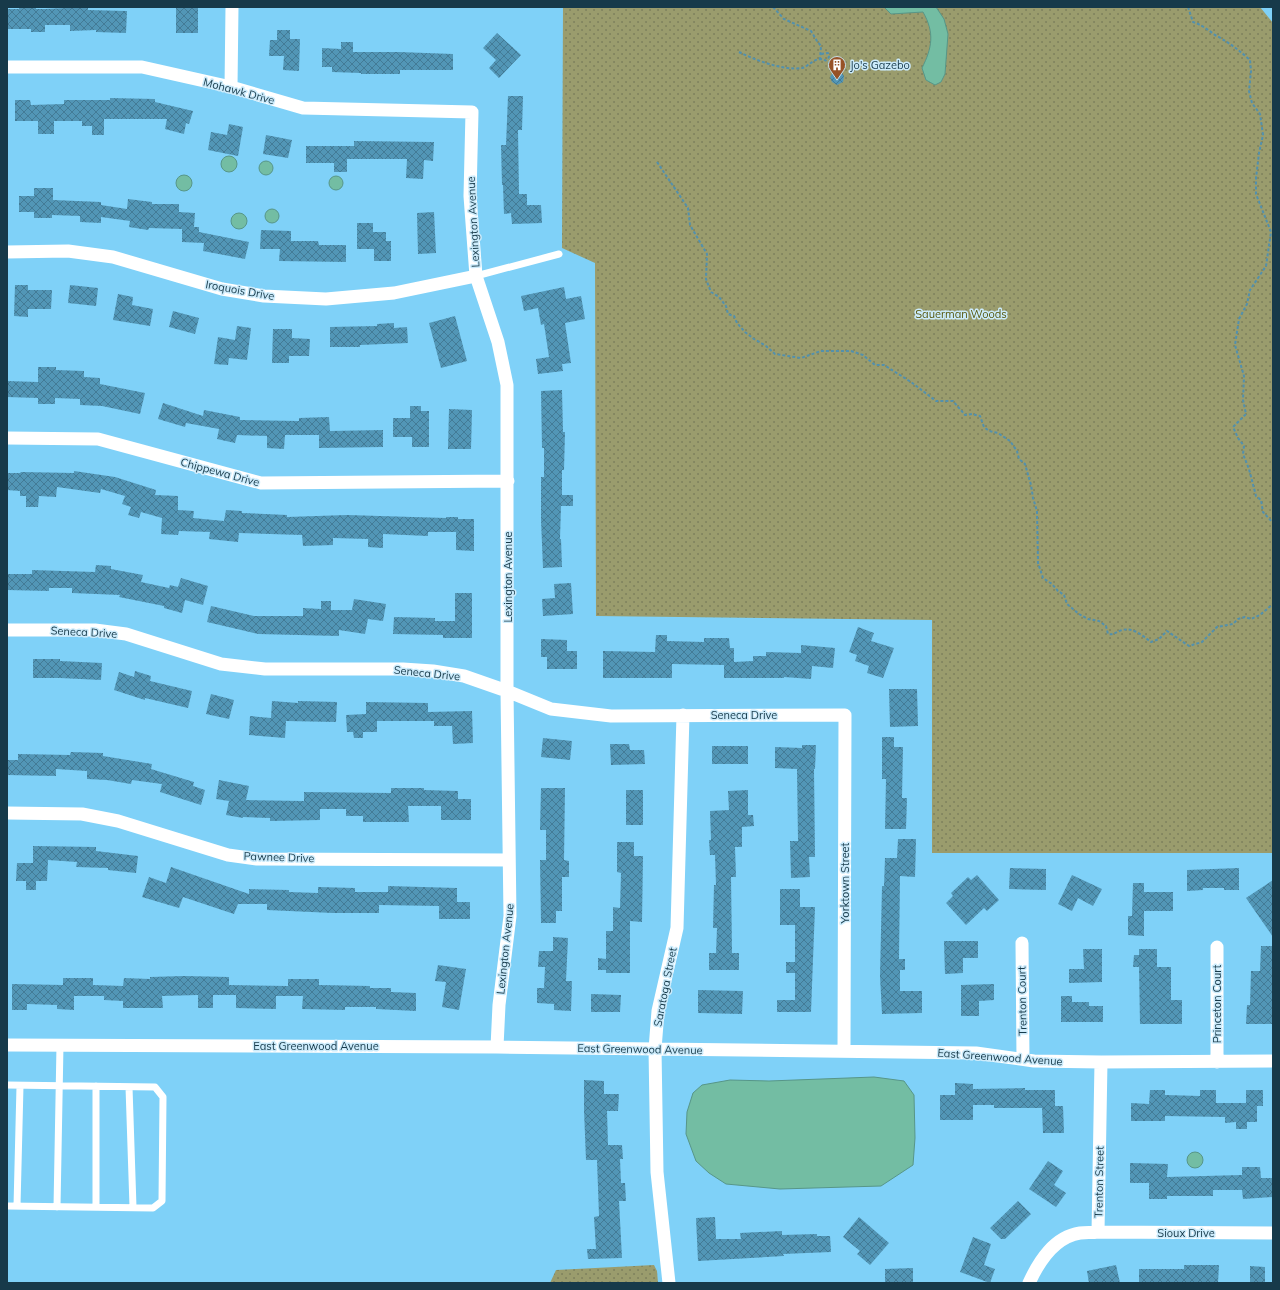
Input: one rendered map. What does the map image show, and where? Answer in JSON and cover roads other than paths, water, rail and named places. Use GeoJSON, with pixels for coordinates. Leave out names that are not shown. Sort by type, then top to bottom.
{"type":"FeatureCollection","features":[{"type":"Feature","properties":{"kind":"street"},"geometry":{"type":"LineString","coordinates":[[231,87],[232,7]]}},
{"type":"Feature","properties":{"kind":"street","name":"Mohawk Drive"},"geometry":{"type":"LineString","coordinates":[[7,67],[142,67],[231,87],[304,108],[472,112]]}},
{"type":"Feature","properties":{"kind":"street","name":"Lexington Avenue"},"geometry":{"type":"LineString","coordinates":[[472,112],[470,196],[476,276],[498,342],[507,385],[507,691],[510,916],[499,1005],[497,1047]]}},
{"type":"Feature","properties":{"kind":"street","name":"Iroquois Drive"},"geometry":{"type":"LineString","coordinates":[[7,252],[68,250],[113,257],[222,289],[264,296],[326,299],[394,293],[476,276]]}},
{"type":"Feature","properties":{"kind":"street","name":"Chippewa Drive"},"geometry":{"type":"LineString","coordinates":[[7,438],[98,439],[260,483],[508,481]]}},
{"type":"Feature","properties":{"kind":"street","name":"Seneca Drive"},"geometry":{"type":"LineString","coordinates":[[7,630],[95,630],[126,634],[222,664],[265,669],[403,669],[464,676],[507,691],[551,709],[611,716],[845,715]]}},
{"type":"Feature","properties":{"kind":"street","name":"Saratoga Street"},"geometry":{"type":"LineString","coordinates":[[669,1283],[657,1172],[655,1049],[658,1011],[677,928],[683,715]]}},
{"type":"Feature","properties":{"kind":"street","name":"Yorktown Street"},"geometry":{"type":"LineString","coordinates":[[844,1052],[845,715]]}},
{"type":"Feature","properties":{"kind":"street","name":"Pawnee Drive"},"geometry":{"type":"LineString","coordinates":[[7,813],[89,815],[118,821],[228,855],[257,859],[509,860]]}},
{"type":"Feature","properties":{"kind":"street","name":"Trenton Court"},"geometry":{"type":"LineString","coordinates":[[1022,943],[1023,1059]]}},
{"type":"Feature","properties":{"kind":"street","name":"Princeton Court"},"geometry":{"type":"LineString","coordinates":[[1217,947],[1217,1062]]}},
{"type":"Feature","properties":{"kind":"street","name":"East Greenwood Avenue"},"geometry":{"type":"LineString","coordinates":[[7,1045],[497,1047],[976,1053],[1034,1061],[1273,1061]]}},
{"type":"Feature","properties":{"kind":"street","name":"Trenton Street"},"geometry":{"type":"LineString","coordinates":[[1029,1283],[1037,1265],[1058,1241],[1079,1233],[1098,1232],[1101,1062]]}},
{"type":"Feature","properties":{"kind":"street","name":"Sioux Drive"},"geometry":{"type":"LineString","coordinates":[[1098,1232],[1273,1233]]}},
{"type":"Feature","properties":{"kind":"lane"},"geometry":{"type":"LineString","coordinates":[[476,276],[559,254]]}},
{"type":"Feature","properties":{"kind":"lane"},"geometry":{"type":"LineString","coordinates":[[57,1206],[60,1045]]}},
{"type":"Feature","properties":{"kind":"lane"},"geometry":{"type":"LineString","coordinates":[[7,1085],[155,1087],[163,1097],[162,1201],[153,1208],[7,1206]]}},
{"type":"Feature","properties":{"kind":"lane"},"geometry":{"type":"LineString","coordinates":[[17,1206],[20,1086]]}},
{"type":"Feature","properties":{"kind":"lane"},"geometry":{"type":"LineString","coordinates":[[96,1086],[96,1207]]}},
{"type":"Feature","properties":{"kind":"lane"},"geometry":{"type":"LineString","coordinates":[[129,1087],[133,1207]]}},
{"type":"Feature","properties":{"kind":"place","name":"Jo's Gazebo"},"geometry":{"type":"Point","coordinates":[837,80]}},
{"type":"Feature","properties":{"kind":"park label","name":"Sauerman Woods"},"geometry":{"type":"Point","coordinates":[961,314]}}]}
